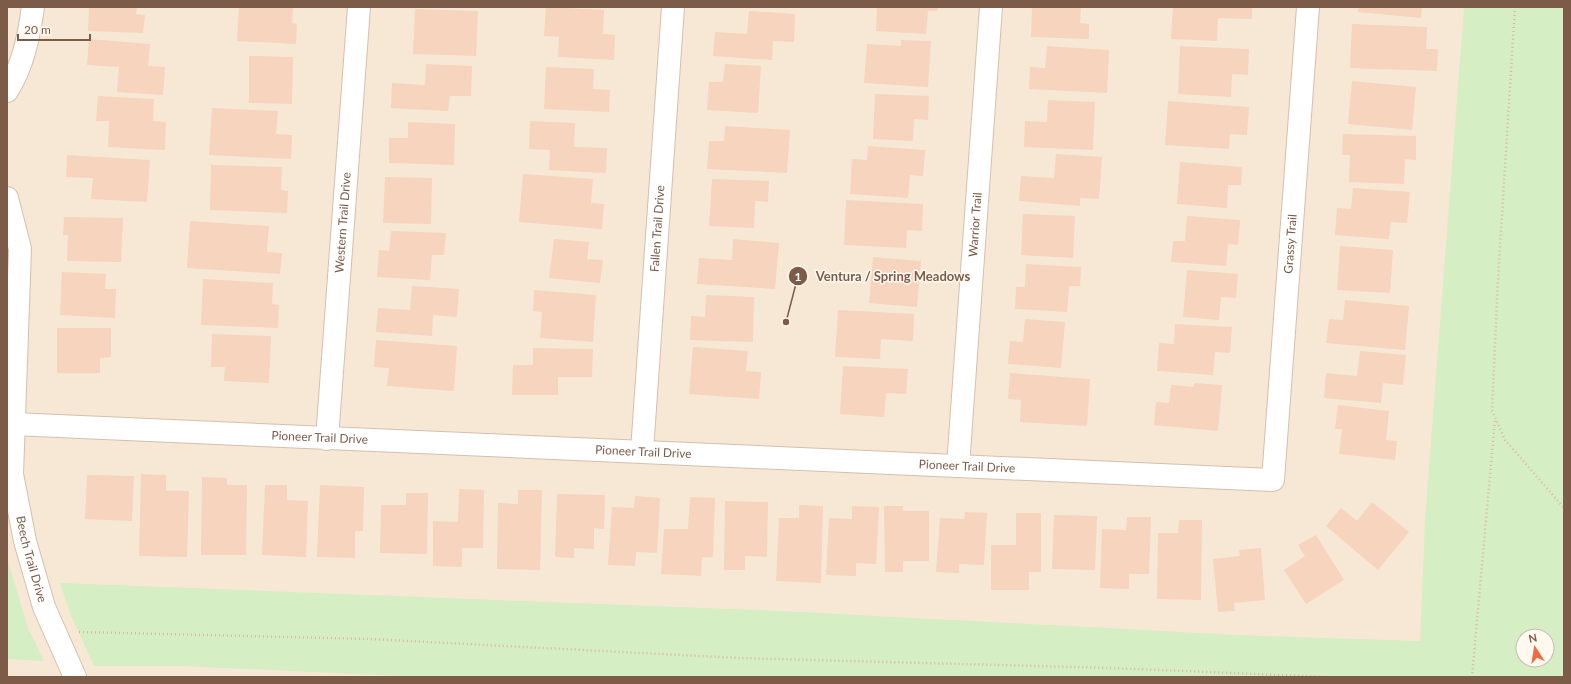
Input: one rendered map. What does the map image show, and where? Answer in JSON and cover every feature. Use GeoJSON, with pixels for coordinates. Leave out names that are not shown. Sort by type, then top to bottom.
{"type":"FeatureCollection","features":[{"type":"Feature","properties":{"kind":"street"},"geometry":{"type":"LineString","coordinates":[[7,91],[28,40],[33,7]]}},
{"type":"Feature","properties":{"kind":"street","name":"Western Trail Drive"},"geometry":{"type":"LineString","coordinates":[[327,439],[359,7]]}},
{"type":"Feature","properties":{"kind":"street","name":"Fallen Trail Drive"},"geometry":{"type":"LineString","coordinates":[[642,451],[673,7]]}},
{"type":"Feature","properties":{"kind":"street","name":"Warrior Trail"},"geometry":{"type":"LineString","coordinates":[[958,466],[991,7]]}},
{"type":"Feature","properties":{"kind":"street","name":"Grassy Trail"},"geometry":{"type":"LineString","coordinates":[[1273,480],[1308,7]]}},
{"type":"Feature","properties":{"kind":"street","name":"Beech Trail Drive"},"geometry":{"type":"LineString","coordinates":[[7,198],[20,249],[12,474],[24,541],[44,607],[75,677]]}},
{"type":"Feature","properties":{"kind":"street","name":"Pioneer Trail Drive"},"geometry":{"type":"LineString","coordinates":[[13,424],[1273,480]]}},
{"type":"Feature","properties":{"kind":"path"},"geometry":{"type":"LineString","coordinates":[[1515,7],[1498,279],[1492,410],[1505,440],[1564,508]]}},
{"type":"Feature","properties":{"kind":"path"},"geometry":{"type":"LineString","coordinates":[[1472,677],[1495,417]]}},
{"type":"Feature","properties":{"kind":"path"},"geometry":{"type":"LineString","coordinates":[[55,631],[370,639],[738,658],[1111,668],[1328,677]]}},
{"type":"Feature","properties":{"kind":"shaded area"},"geometry":{"type":"Polygon","coordinates":[[[7,7],[1564,7],[1564,677],[7,677],[7,7]]]}},
{"type":"Feature","properties":{"kind":"green space"},"geometry":{"type":"Polygon","coordinates":[[[1464,7],[1564,7],[1564,677],[417,677],[183,666],[94,666],[70,613],[60,583],[781,611],[1258,636],[1420,641],[1425,521],[1464,7]]]}},
{"type":"Feature","properties":{"kind":"green space"},"geometry":{"type":"Polygon","coordinates":[[[7,558],[28,628],[44,661],[7,659],[7,558]]]}},
{"type":"Feature","properties":{"kind":"building"},"geometry":{"type":"Polygon","coordinates":[[[89,7],[137,7],[136,14],[145,15],[143,33],[88,31],[89,7]]]}},
{"type":"Feature","properties":{"kind":"building"},"geometry":{"type":"Polygon","coordinates":[[[239,7],[293,7],[292,23],[297,24],[296,44],[237,41],[239,7]]]}},
{"type":"Feature","properties":{"kind":"building"},"geometry":{"type":"Polygon","coordinates":[[[546,7],[604,10],[603,34],[615,35],[614,60],[558,57],[559,37],[544,36],[546,7]]]}},
{"type":"Feature","properties":{"kind":"building"},"geometry":{"type":"Polygon","coordinates":[[[877,7],[938,7],[937,11],[928,11],[926,34],[876,31],[877,7]]]}},
{"type":"Feature","properties":{"kind":"building"},"geometry":{"type":"Polygon","coordinates":[[[1032,7],[1081,7],[1080,23],[1089,24],[1089,39],[1031,37],[1032,7]]]}},
{"type":"Feature","properties":{"kind":"building"},"geometry":{"type":"Polygon","coordinates":[[[1173,7],[1252,7],[1252,19],[1218,18],[1217,41],[1171,39],[1173,7]]]}},
{"type":"Feature","properties":{"kind":"building"},"geometry":{"type":"Polygon","coordinates":[[[1359,7],[1422,7],[1421,18],[1358,12],[1359,7]]]}},
{"type":"Feature","properties":{"kind":"building"},"geometry":{"type":"Polygon","coordinates":[[[415,9],[478,11],[476,56],[413,54],[415,9]]]}},
{"type":"Feature","properties":{"kind":"building"},"geometry":{"type":"Polygon","coordinates":[[[749,11],[795,14],[794,42],[773,41],[772,60],[713,56],[715,32],[747,34],[749,11]]]}},
{"type":"Feature","properties":{"kind":"building"},"geometry":{"type":"Polygon","coordinates":[[[1352,24],[1427,27],[1426,49],[1438,49],[1437,71],[1350,68],[1352,24]]]}},
{"type":"Feature","properties":{"kind":"building"},"geometry":{"type":"Polygon","coordinates":[[[89,39],[150,44],[148,66],[165,67],[163,95],[117,92],[119,67],[87,65],[89,39]]]}},
{"type":"Feature","properties":{"kind":"building"},"geometry":{"type":"Polygon","coordinates":[[[901,40],[931,41],[928,87],[864,83],[867,44],[901,46],[901,40]]]}},
{"type":"Feature","properties":{"kind":"building"},"geometry":{"type":"Polygon","coordinates":[[[1047,46],[1109,50],[1107,93],[1029,89],[1030,67],[1045,68],[1047,46]]]}},
{"type":"Feature","properties":{"kind":"building"},"geometry":{"type":"Polygon","coordinates":[[[1180,46],[1249,49],[1248,75],[1232,74],[1231,97],[1178,94],[1180,46]]]}},
{"type":"Feature","properties":{"kind":"building"},"geometry":{"type":"Polygon","coordinates":[[[249,56],[293,57],[292,104],[249,103],[249,56]]]}},
{"type":"Feature","properties":{"kind":"building"},"geometry":{"type":"Polygon","coordinates":[[[426,64],[472,66],[471,96],[450,96],[448,111],[391,108],[392,83],[425,85],[426,64]]]}},
{"type":"Feature","properties":{"kind":"building"},"geometry":{"type":"Polygon","coordinates":[[[725,64],[761,66],[758,113],[707,110],[709,82],[723,82],[725,64]]]}},
{"type":"Feature","properties":{"kind":"building"},"geometry":{"type":"Polygon","coordinates":[[[546,67],[594,69],[593,89],[610,90],[609,112],[544,109],[546,67]]]}},
{"type":"Feature","properties":{"kind":"building"},"geometry":{"type":"Polygon","coordinates":[[[1352,81],[1416,87],[1412,130],[1348,124],[1352,81]]]}},
{"type":"Feature","properties":{"kind":"building"},"geometry":{"type":"Polygon","coordinates":[[[875,94],[929,96],[928,120],[914,119],[913,141],[873,139],[875,94]]]}},
{"type":"Feature","properties":{"kind":"building"},"geometry":{"type":"Polygon","coordinates":[[[98,96],[154,99],[153,121],[166,122],[165,150],[108,147],[109,121],[96,121],[98,96]]]}},
{"type":"Feature","properties":{"kind":"building"},"geometry":{"type":"Polygon","coordinates":[[[1048,100],[1095,102],[1093,150],[1024,147],[1025,121],[1047,122],[1048,100]]]}},
{"type":"Feature","properties":{"kind":"building"},"geometry":{"type":"Polygon","coordinates":[[[1168,101],[1249,107],[1247,135],[1230,134],[1229,149],[1165,145],[1168,101]]]}},
{"type":"Feature","properties":{"kind":"building"},"geometry":{"type":"Polygon","coordinates":[[[212,108],[278,111],[276,134],[292,135],[291,159],[209,155],[212,108]]]}},
{"type":"Feature","properties":{"kind":"building"},"geometry":{"type":"Polygon","coordinates":[[[530,121],[575,123],[574,147],[607,148],[606,173],[549,170],[550,150],[529,149],[530,121]]]}},
{"type":"Feature","properties":{"kind":"building"},"geometry":{"type":"Polygon","coordinates":[[[408,122],[455,124],[454,165],[389,163],[389,138],[408,138],[408,122]]]}},
{"type":"Feature","properties":{"kind":"building"},"geometry":{"type":"Polygon","coordinates":[[[725,126],[790,130],[787,173],[707,169],[709,141],[724,141],[725,126]]]}},
{"type":"Feature","properties":{"kind":"building"},"geometry":{"type":"Polygon","coordinates":[[[1343,134],[1416,136],[1416,160],[1405,159],[1404,184],[1349,182],[1350,155],[1342,155],[1343,134]]]}},
{"type":"Feature","properties":{"kind":"building"},"geometry":{"type":"Polygon","coordinates":[[[868,146],[925,150],[923,176],[910,175],[908,198],[850,194],[852,159],[867,160],[868,146]]]}},
{"type":"Feature","properties":{"kind":"building"},"geometry":{"type":"Polygon","coordinates":[[[1056,154],[1102,157],[1099,199],[1080,198],[1080,206],[1019,201],[1021,176],[1054,178],[1056,154]]]}},
{"type":"Feature","properties":{"kind":"building"},"geometry":{"type":"Polygon","coordinates":[[[67,155],[150,160],[147,202],[91,199],[93,178],[66,177],[67,155]]]}},
{"type":"Feature","properties":{"kind":"building"},"geometry":{"type":"Polygon","coordinates":[[[1180,162],[1242,167],[1241,185],[1228,185],[1227,208],[1177,204],[1180,162]]]}},
{"type":"Feature","properties":{"kind":"building"},"geometry":{"type":"Polygon","coordinates":[[[211,165],[282,167],[281,190],[288,191],[287,213],[210,210],[211,165]]]}},
{"type":"Feature","properties":{"kind":"building"},"geometry":{"type":"Polygon","coordinates":[[[523,174],[593,179],[591,203],[604,204],[602,229],[519,222],[523,174]]]}},
{"type":"Feature","properties":{"kind":"building"},"geometry":{"type":"Polygon","coordinates":[[[385,177],[432,178],[431,224],[383,223],[385,177]]]}},
{"type":"Feature","properties":{"kind":"building"},"geometry":{"type":"Polygon","coordinates":[[[712,179],[769,181],[768,202],[755,201],[754,228],[709,226],[712,179]]]}},
{"type":"Feature","properties":{"kind":"building"},"geometry":{"type":"Polygon","coordinates":[[[1353,188],[1410,192],[1407,223],[1391,222],[1389,239],[1335,235],[1337,208],[1351,209],[1353,188]]]}},
{"type":"Feature","properties":{"kind":"building"},"geometry":{"type":"Polygon","coordinates":[[[846,200],[923,204],[922,231],[907,230],[906,248],[844,245],[846,200]]]}},
{"type":"Feature","properties":{"kind":"building"},"geometry":{"type":"Polygon","coordinates":[[[1023,214],[1075,216],[1073,258],[1021,255],[1023,214]]]}},
{"type":"Feature","properties":{"kind":"building"},"geometry":{"type":"Polygon","coordinates":[[[1187,216],[1240,220],[1238,245],[1228,244],[1226,266],[1171,262],[1173,241],[1185,241],[1187,216]]]}},
{"type":"Feature","properties":{"kind":"building"},"geometry":{"type":"Polygon","coordinates":[[[64,217],[123,218],[121,262],[67,261],[68,235],[63,235],[64,217]]]}},
{"type":"Feature","properties":{"kind":"building"},"geometry":{"type":"Polygon","coordinates":[[[190,221],[269,226],[267,252],[282,253],[280,274],[187,268],[190,221]]]}},
{"type":"Feature","properties":{"kind":"building"},"geometry":{"type":"Polygon","coordinates":[[[391,231],[446,233],[444,255],[432,255],[430,280],[377,277],[379,250],[389,251],[391,231]]]}},
{"type":"Feature","properties":{"kind":"building"},"geometry":{"type":"Polygon","coordinates":[[[554,239],[589,242],[587,259],[603,260],[600,283],[549,278],[554,239]]]}},
{"type":"Feature","properties":{"kind":"building"},"geometry":{"type":"Polygon","coordinates":[[[733,239],[779,243],[775,289],[697,284],[699,258],[732,260],[733,239]]]}},
{"type":"Feature","properties":{"kind":"building"},"geometry":{"type":"Polygon","coordinates":[[[1340,246],[1393,250],[1390,293],[1337,290],[1340,246]]]}},
{"type":"Feature","properties":{"kind":"building"},"geometry":{"type":"Polygon","coordinates":[[[873,257],[921,261],[917,307],[869,303],[873,257]]]}},
{"type":"Feature","properties":{"kind":"building"},"geometry":{"type":"Polygon","coordinates":[[[1026,264],[1081,267],[1080,286],[1069,286],[1067,312],[1015,309],[1016,287],[1025,287],[1026,264]]]}},
{"type":"Feature","properties":{"kind":"building"},"geometry":{"type":"Polygon","coordinates":[[[1187,270],[1238,274],[1236,298],[1221,297],[1219,320],[1183,317],[1187,270]]]}},
{"type":"Feature","properties":{"kind":"building"},"geometry":{"type":"Polygon","coordinates":[[[62,272],[106,274],[105,289],[116,289],[115,318],[60,315],[62,272]]]}},
{"type":"Feature","properties":{"kind":"building"},"geometry":{"type":"Polygon","coordinates":[[[203,279],[273,283],[272,304],[279,305],[278,328],[201,325],[203,279]]]}},
{"type":"Feature","properties":{"kind":"building"},"geometry":{"type":"Polygon","coordinates":[[[412,286],[459,289],[457,317],[433,315],[432,336],[376,332],[378,308],[410,310],[412,286]]]}},
{"type":"Feature","properties":{"kind":"building"},"geometry":{"type":"Polygon","coordinates":[[[534,290],[596,295],[593,342],[540,338],[542,312],[533,311],[534,290]]]}},
{"type":"Feature","properties":{"kind":"building"},"geometry":{"type":"Polygon","coordinates":[[[706,295],[754,297],[753,342],[690,340],[691,316],[705,317],[706,295]]]}},
{"type":"Feature","properties":{"kind":"building"},"geometry":{"type":"Polygon","coordinates":[[[1345,300],[1409,306],[1405,350],[1326,343],[1329,319],[1343,320],[1345,300]]]}},
{"type":"Feature","properties":{"kind":"building"},"geometry":{"type":"Polygon","coordinates":[[[838,310],[914,314],[913,341],[881,339],[880,359],[835,357],[838,310]]]}},
{"type":"Feature","properties":{"kind":"building"},"geometry":{"type":"Polygon","coordinates":[[[1025,319],[1065,322],[1061,368],[1008,364],[1010,341],[1023,342],[1025,319]]]}},
{"type":"Feature","properties":{"kind":"building"},"geometry":{"type":"Polygon","coordinates":[[[1175,324],[1232,327],[1230,353],[1215,352],[1213,375],[1157,371],[1159,343],[1174,344],[1175,324]]]}},
{"type":"Feature","properties":{"kind":"building"},"geometry":{"type":"Polygon","coordinates":[[[57,328],[111,328],[111,357],[100,358],[100,373],[57,373],[57,328]]]}},
{"type":"Feature","properties":{"kind":"building"},"geometry":{"type":"Polygon","coordinates":[[[212,334],[271,336],[269,383],[224,381],[225,367],[211,367],[212,334]]]}},
{"type":"Feature","properties":{"kind":"building"},"geometry":{"type":"Polygon","coordinates":[[[376,340],[457,346],[454,391],[387,386],[389,368],[374,367],[376,340]]]}},
{"type":"Feature","properties":{"kind":"building"},"geometry":{"type":"Polygon","coordinates":[[[693,347],[748,351],[746,371],[761,372],[759,399],[689,394],[693,347]]]}},
{"type":"Feature","properties":{"kind":"building"},"geometry":{"type":"Polygon","coordinates":[[[533,348],[593,349],[592,377],[558,377],[558,395],[512,395],[513,365],[533,365],[533,348]]]}},
{"type":"Feature","properties":{"kind":"building"},"geometry":{"type":"Polygon","coordinates":[[[1360,351],[1406,355],[1403,385],[1383,383],[1381,403],[1324,398],[1326,373],[1357,376],[1360,351]]]}},
{"type":"Feature","properties":{"kind":"building"},"geometry":{"type":"Polygon","coordinates":[[[843,366],[908,369],[906,394],[886,393],[884,417],[840,414],[843,366]]]}},
{"type":"Feature","properties":{"kind":"building"},"geometry":{"type":"Polygon","coordinates":[[[1010,373],[1090,379],[1087,426],[1020,422],[1021,400],[1008,399],[1010,373]]]}},
{"type":"Feature","properties":{"kind":"building"},"geometry":{"type":"Polygon","coordinates":[[[1194,383],[1222,385],[1218,431],[1154,425],[1156,402],[1169,403],[1171,385],[1194,387],[1194,383]]]}},
{"type":"Feature","properties":{"kind":"building"},"geometry":{"type":"Polygon","coordinates":[[[1338,405],[1389,411],[1386,440],[1397,441],[1395,460],[1339,454],[1342,429],[1335,429],[1338,405]]]}},
{"type":"Feature","properties":{"kind":"building"},"geometry":{"type":"Polygon","coordinates":[[[141,474],[166,475],[166,491],[189,491],[187,557],[139,556],[141,474]]]}},
{"type":"Feature","properties":{"kind":"building"},"geometry":{"type":"Polygon","coordinates":[[[87,475],[134,476],[132,521],[85,519],[87,475]]]}},
{"type":"Feature","properties":{"kind":"building"},"geometry":{"type":"Polygon","coordinates":[[[202,477],[227,478],[227,485],[247,485],[246,555],[201,555],[202,477]]]}},
{"type":"Feature","properties":{"kind":"building"},"geometry":{"type":"Polygon","coordinates":[[[265,485],[287,485],[287,500],[308,501],[306,557],[262,555],[265,485]]]}},
{"type":"Feature","properties":{"kind":"building"},"geometry":{"type":"Polygon","coordinates":[[[320,485],[364,487],[363,531],[355,531],[355,558],[317,557],[320,485]]]}},
{"type":"Feature","properties":{"kind":"building"},"geometry":{"type":"Polygon","coordinates":[[[459,489],[484,490],[483,548],[462,548],[462,567],[433,566],[433,521],[458,522],[459,489]]]}},
{"type":"Feature","properties":{"kind":"building"},"geometry":{"type":"Polygon","coordinates":[[[518,490],[542,490],[540,570],[497,569],[498,503],[518,504],[518,490]]]}},
{"type":"Feature","properties":{"kind":"building"},"geometry":{"type":"Polygon","coordinates":[[[406,493],[428,493],[427,554],[380,553],[381,505],[406,505],[406,493]]]}},
{"type":"Feature","properties":{"kind":"building"},"geometry":{"type":"Polygon","coordinates":[[[557,494],[605,495],[604,529],[594,528],[594,549],[574,548],[574,558],[555,557],[557,494]]]}},
{"type":"Feature","properties":{"kind":"building"},"geometry":{"type":"Polygon","coordinates":[[[635,496],[660,498],[657,553],[636,552],[635,566],[608,565],[612,507],[634,508],[635,496]]]}},
{"type":"Feature","properties":{"kind":"building"},"geometry":{"type":"Polygon","coordinates":[[[690,497],[715,498],[713,557],[702,557],[701,576],[661,574],[664,529],[688,529],[690,497]]]}},
{"type":"Feature","properties":{"kind":"building"},"geometry":{"type":"Polygon","coordinates":[[[725,501],[768,502],[767,557],[745,556],[745,570],[724,570],[725,501]]]}},
{"type":"Feature","properties":{"kind":"building"},"geometry":{"type":"Polygon","coordinates":[[[1372,502],[1409,532],[1378,570],[1326,526],[1341,508],[1357,521],[1372,502]]]}},
{"type":"Feature","properties":{"kind":"building"},"geometry":{"type":"Polygon","coordinates":[[[799,505],[823,506],[821,583],[776,581],[779,518],[799,518],[799,505]]]}},
{"type":"Feature","properties":{"kind":"building"},"geometry":{"type":"Polygon","coordinates":[[[852,506],[879,507],[876,564],[856,563],[856,576],[826,575],[829,518],[852,519],[852,506]]]}},
{"type":"Feature","properties":{"kind":"building"},"geometry":{"type":"Polygon","coordinates":[[[884,506],[903,506],[903,511],[929,511],[929,561],[903,561],[903,572],[885,572],[884,506]]]}},
{"type":"Feature","properties":{"kind":"building"},"geometry":{"type":"Polygon","coordinates":[[[965,512],[987,513],[984,565],[959,564],[959,573],[936,572],[940,518],[964,519],[965,512]]]}},
{"type":"Feature","properties":{"kind":"building"},"geometry":{"type":"Polygon","coordinates":[[[1016,513],[1041,513],[1041,572],[1029,572],[1029,590],[991,590],[991,545],[1016,545],[1016,513]]]}},
{"type":"Feature","properties":{"kind":"building"},"geometry":{"type":"Polygon","coordinates":[[[1054,515],[1097,516],[1095,570],[1052,569],[1054,515]]]}},
{"type":"Feature","properties":{"kind":"building"},"geometry":{"type":"Polygon","coordinates":[[[1127,517],[1151,517],[1149,574],[1129,574],[1129,589],[1100,588],[1102,529],[1126,530],[1127,517]]]}},
{"type":"Feature","properties":{"kind":"building"},"geometry":{"type":"Polygon","coordinates":[[[1179,520],[1202,520],[1201,600],[1157,599],[1158,533],[1178,533],[1179,520]]]}},
{"type":"Feature","properties":{"kind":"building"},"geometry":{"type":"Polygon","coordinates":[[[1316,535],[1344,580],[1306,604],[1284,570],[1305,556],[1298,545],[1316,535]]]}},
{"type":"Feature","properties":{"kind":"building"},"geometry":{"type":"Polygon","coordinates":[[[1261,548],[1265,600],[1234,603],[1235,611],[1218,612],[1213,559],[1240,556],[1239,550],[1261,548]]]}},
{"type":"Feature","properties":{"kind":"place","name":"Ventura / Spring Meadows"},"geometry":{"type":"Point","coordinates":[786,322]}}]}
